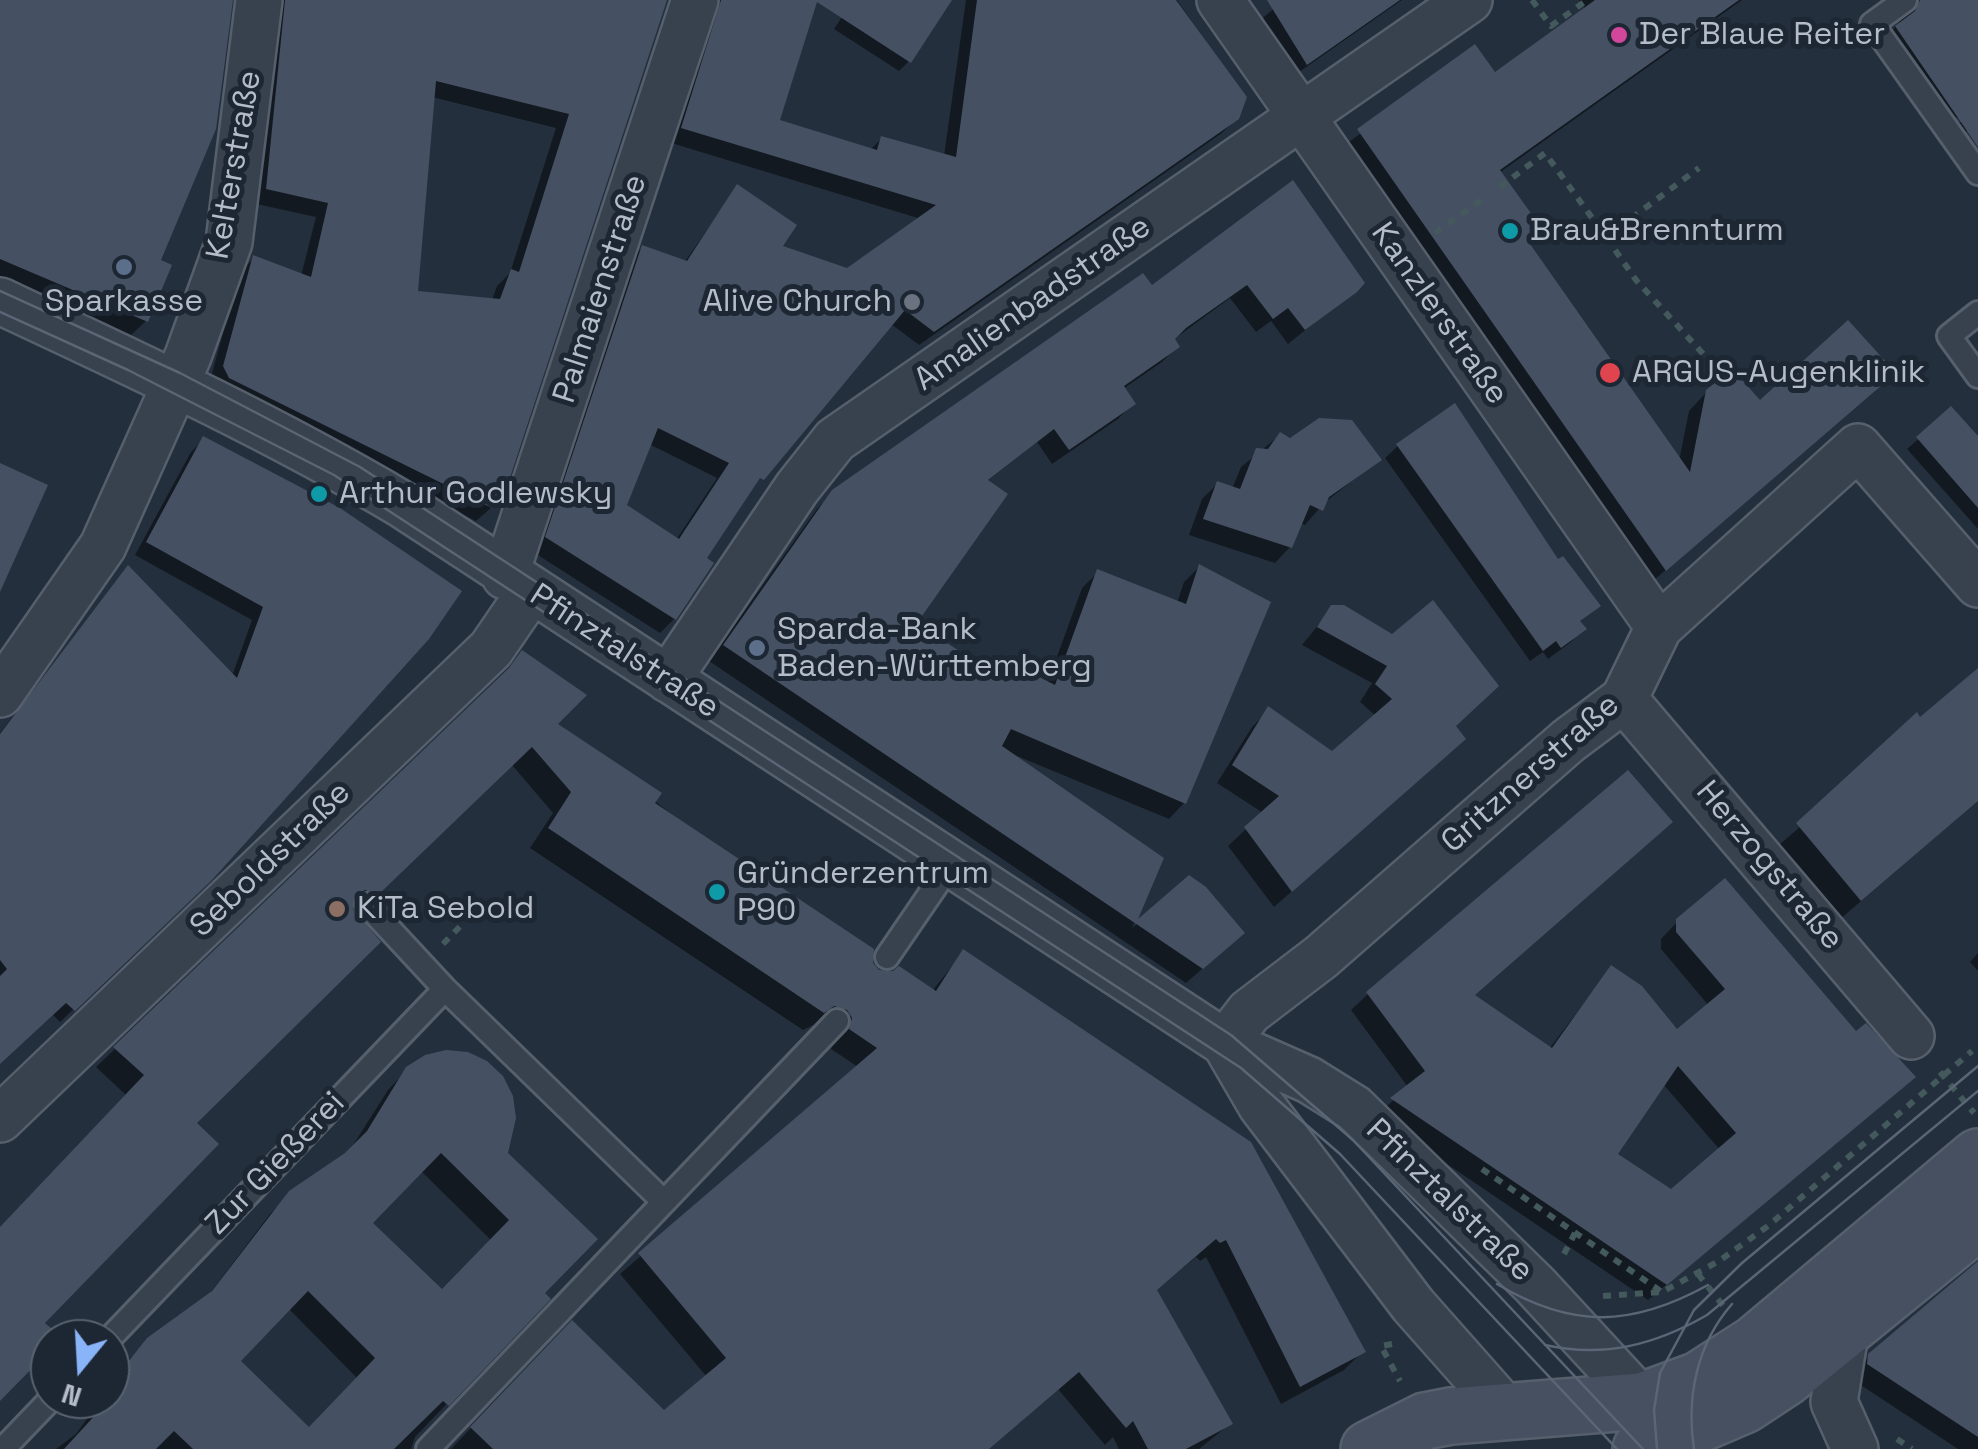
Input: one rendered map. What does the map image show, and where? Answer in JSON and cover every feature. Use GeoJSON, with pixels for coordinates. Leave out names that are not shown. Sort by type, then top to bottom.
{"type":"FeatureCollection","features":[{"type":"Feature","properties":{"kind":"main road"},"geometry":{"type":"LineString","coordinates":[[1665,1433],[1699,1380],[1756,1344],[1978,1156]]}},
{"type":"Feature","properties":{"kind":"main road"},"geometry":{"type":"LineString","coordinates":[[1369,1449],[1425,1422],[1505,1409],[1665,1433],[1744,1405],[1845,1333],[1978,1221]]}},
{"type":"Feature","properties":{"kind":"main road"},"geometry":{"type":"LineString","coordinates":[[1505,1409],[1544,1449]]}},
{"type":"Feature","properties":{"kind":"street","name":"Kelterstraße"},"geometry":{"type":"LineString","coordinates":[[0,694],[103,546],[176,382],[228,242],[259,0]]}},
{"type":"Feature","properties":{"kind":"street","name":"Palmaienstraße"},"geometry":{"type":"LineString","coordinates":[[518,584],[695,0]]}},
{"type":"Feature","properties":{"kind":"street","name":"Kanzlerstraße"},"geometry":{"type":"LineString","coordinates":[[1220,0],[1659,627]]}},
{"type":"Feature","properties":{"kind":"street","name":"Amalienbadstraße"},"geometry":{"type":"LineString","coordinates":[[668,679],[797,488],[835,440],[1469,0]]}},
{"type":"Feature","properties":{"kind":"street","name":"Pfinztalstraße"},"geometry":{"type":"LineString","coordinates":[[0,302],[176,382],[336,466],[1225,1043],[1309,1080],[1354,1108],[1536,1285],[1665,1433]]}},
{"type":"Feature","properties":{"kind":"street","name":"Gritznerstraße"},"geometry":{"type":"LineString","coordinates":[[1225,1043],[1249,1012],[1321,956],[1568,740],[1624,699],[1659,627],[1858,447],[1978,584]]}},
{"type":"Feature","properties":{"kind":"street","name":"Seboldstraße"},"geometry":{"type":"LineString","coordinates":[[0,1118],[491,649],[518,584]]}},
{"type":"Feature","properties":{"kind":"street","name":"Herzogstraße"},"geometry":{"type":"LineString","coordinates":[[1624,699],[1911,1036]]}},
{"type":"Feature","properties":{"kind":"street","name":"Pfinztalstraße"},"geometry":{"type":"LineString","coordinates":[[1225,1043],[1260,1105],[1440,1335],[1505,1409]]}},
{"type":"Feature","properties":{"kind":"street"},"geometry":{"type":"LineString","coordinates":[[1845,1333],[1834,1402],[1854,1449]]}},
{"type":"Feature","properties":{"kind":"lane"},"geometry":{"type":"LineString","coordinates":[[1905,0],[1872,24],[1978,173]]}},
{"type":"Feature","properties":{"kind":"lane"},"geometry":{"type":"LineString","coordinates":[[1978,313],[1948,336],[1978,376]]}},
{"type":"Feature","properties":{"kind":"lane"},"geometry":{"type":"LineString","coordinates":[[886,957],[950,865]]}},
{"type":"Feature","properties":{"kind":"lane"},"geometry":{"type":"LineString","coordinates":[[368,905],[422,966],[663,1201]]}},
{"type":"Feature","properties":{"kind":"lane","name":"Zur Gießerei"},"geometry":{"type":"LineString","coordinates":[[127,1319],[445,989]]}},
{"type":"Feature","properties":{"kind":"lane"},"geometry":{"type":"LineString","coordinates":[[428,1449],[837,1022]]}},
{"type":"Feature","properties":{"kind":"lane"},"geometry":{"type":"LineString","coordinates":[[3,1449],[32,1419]]}},
{"type":"Feature","properties":{"kind":"path"},"geometry":{"type":"LineString","coordinates":[[1532,0],[1551,26],[1590,1]]}},
{"type":"Feature","properties":{"kind":"path"},"geometry":{"type":"LineString","coordinates":[[1500,187],[1546,153],[1636,280],[1715,367]]}},
{"type":"Feature","properties":{"kind":"path"},"geometry":{"type":"LineString","coordinates":[[1606,237],[1698,168]]}},
{"type":"Feature","properties":{"kind":"path"},"geometry":{"type":"LineString","coordinates":[[1400,258],[1487,196]]}},
{"type":"Feature","properties":{"kind":"path"},"geometry":{"type":"LineString","coordinates":[[422,966],[474,913]]}},
{"type":"Feature","properties":{"kind":"path"},"geometry":{"type":"LineString","coordinates":[[1911,1036],[1978,1118]]}},
{"type":"Feature","properties":{"kind":"path"},"geometry":{"type":"LineString","coordinates":[[1594,1295],[1662,1292],[1719,1261],[1768,1226],[1972,1051]]}},
{"type":"Feature","properties":{"kind":"path"},"geometry":{"type":"LineString","coordinates":[[1536,1285],[1556,1270],[1575,1233]]}},
{"type":"Feature","properties":{"kind":"path"},"geometry":{"type":"LineString","coordinates":[[1381,1346],[1440,1335]]}},
{"type":"Feature","properties":{"kind":"building"},"geometry":{"type":"Polygon","coordinates":[[[0,0],[233,0],[216,129],[161,260],[172,265],[148,322],[0,259],[0,0]]]}},
{"type":"Feature","properties":{"kind":"building"},"geometry":{"type":"Polygon","coordinates":[[[285,0],[667,0],[502,502],[492,508],[229,378],[223,366],[253,255],[311,277],[328,203],[266,189],[285,0]],[[436,81],[418,291],[500,299],[511,269],[519,272],[569,114],[436,81]]]}},
{"type":"Feature","properties":{"kind":"building"},"geometry":{"type":"Polygon","coordinates":[[[721,0],[952,0],[911,63],[817,2],[780,120],[877,150],[881,136],[956,157],[977,0],[1176,0],[1247,97],[1239,119],[934,332],[905,310],[764,480],[760,478],[707,558],[714,563],[676,620],[545,537],[642,245],[687,261],[737,184],[797,225],[783,246],[847,268],[936,205],[681,128],[721,0]],[[658,428],[627,505],[679,539],[729,463],[658,428]]]}},
{"type":"Feature","properties":{"kind":"building"},"geometry":{"type":"Polygon","coordinates":[[[1267,0],[1400,0],[1307,65],[1267,0]]]}},
{"type":"Feature","properties":{"kind":"building"},"geometry":{"type":"Polygon","coordinates":[[[1595,0],[1739,0],[1500,170],[1545,233],[1530,244],[1690,472],[1706,390],[1722,377],[1743,381],[1760,400],[1848,320],[1896,373],[1666,571],[1357,129],[1475,44],[1495,72],[1595,0]]]}},
{"type":"Feature","properties":{"kind":"building"},"geometry":{"type":"Polygon","coordinates":[[[1920,0],[1978,0],[1978,147],[1895,26],[1915,11],[1920,0]]]}},
{"type":"Feature","properties":{"kind":"building"},"geometry":{"type":"Polygon","coordinates":[[[1293,180],[1365,283],[1305,330],[1288,308],[1273,319],[1247,285],[1186,328],[1175,339],[1180,347],[1124,386],[1136,404],[1069,450],[1054,429],[988,480],[1008,494],[917,623],[1006,682],[1017,666],[1055,685],[1097,569],[1186,604],[1199,564],[1271,602],[1186,804],[1011,729],[1002,746],[1164,858],[1138,919],[1189,875],[1206,887],[1245,933],[1203,969],[723,645],[832,490],[1143,273],[1152,285],[1293,180]]]}},
{"type":"Feature","properties":{"kind":"building"},"geometry":{"type":"Polygon","coordinates":[[[1455,403],[1558,559],[1563,556],[1601,606],[1580,621],[1587,629],[1561,648],[1556,641],[1543,651],[1396,444],[1455,403]]]}},
{"type":"Feature","properties":{"kind":"building"},"geometry":{"type":"Polygon","coordinates":[[[1951,406],[1978,436],[1978,508],[1916,437],[1951,406]]]}},
{"type":"Feature","properties":{"kind":"building"},"geometry":{"type":"Polygon","coordinates":[[[1319,418],[1352,420],[1382,460],[1329,497],[1323,511],[1310,505],[1292,548],[1203,519],[1217,481],[1240,489],[1256,448],[1268,449],[1280,432],[1290,438],[1319,418]]]}},
{"type":"Feature","properties":{"kind":"building"},"geometry":{"type":"Polygon","coordinates":[[[203,436],[340,508],[462,591],[429,639],[212,880],[75,1011],[66,1003],[0,1064],[0,976],[7,969],[0,960],[0,734],[128,565],[237,678],[263,607],[146,542],[203,436]]]}},
{"type":"Feature","properties":{"kind":"building"},"geometry":{"type":"Polygon","coordinates":[[[0,463],[48,485],[0,592],[0,463]]]}},
{"type":"Feature","properties":{"kind":"building"},"geometry":{"type":"Polygon","coordinates":[[[1433,600],[1499,686],[1456,726],[1466,739],[1292,892],[1244,827],[1279,796],[1232,765],[1268,706],[1332,751],[1392,699],[1375,684],[1387,666],[1317,627],[1331,605],[1344,605],[1392,634],[1433,600]]]}},
{"type":"Feature","properties":{"kind":"building"},"geometry":{"type":"Polygon","coordinates":[[[522,650],[587,695],[558,724],[662,793],[655,803],[874,949],[873,963],[879,970],[893,971],[899,966],[936,991],[963,949],[1251,1142],[1366,1352],[1300,1387],[1226,1240],[1220,1243],[1216,1239],[1157,1290],[1233,1424],[1186,1449],[1148,1449],[1133,1421],[1126,1428],[1079,1372],[989,1449],[493,1449],[470,1427],[572,1320],[664,1410],[726,1358],[638,1253],[877,1048],[849,1029],[852,1018],[847,1010],[834,1006],[824,1013],[548,828],[571,792],[532,747],[378,895],[365,890],[356,895],[353,909],[381,942],[197,1123],[219,1144],[49,1319],[30,1319],[30,1370],[0,1401],[0,1227],[144,1075],[113,1047],[509,668],[522,650]]]}},
{"type":"Feature","properties":{"kind":"building"},"geometry":{"type":"Polygon","coordinates":[[[1978,668],[1978,801],[1861,901],[1796,823],[1917,712],[1920,717],[1978,668]]]}},
{"type":"Feature","properties":{"kind":"building"},"geometry":{"type":"Polygon","coordinates":[[[1628,770],[1673,822],[1475,995],[1552,1048],[1611,965],[1642,986],[1677,1029],[1725,989],[1676,932],[1676,919],[1725,878],[1856,1031],[1866,1023],[1916,1077],[1667,1285],[1390,1098],[1425,1071],[1366,992],[1628,770]],[[1678,1066],[1618,1154],[1671,1189],[1736,1133],[1678,1066]]]}},
{"type":"Feature","properties":{"kind":"building"},"geometry":{"type":"Polygon","coordinates":[[[446,1050],[468,1052],[487,1061],[503,1076],[513,1096],[516,1118],[508,1153],[598,1239],[545,1293],[551,1299],[449,1406],[443,1401],[394,1449],[193,1449],[174,1431],[156,1449],[64,1449],[92,1419],[130,1419],[130,1359],[147,1338],[212,1291],[289,1191],[345,1153],[367,1131],[406,1067],[425,1055],[446,1050]],[[441,1153],[373,1223],[442,1289],[509,1220],[441,1153]],[[308,1291],[241,1361],[309,1427],[375,1358],[308,1291]]]}},
{"type":"Feature","properties":{"kind":"building"},"geometry":{"type":"Polygon","coordinates":[[[1978,1261],[1978,1437],[1867,1364],[1868,1354],[1978,1261]]]}},
{"type":"Feature","properties":{"kind":"tram line"},"geometry":{"type":"LineString","coordinates":[[0,291],[180,373],[360,467],[1231,1035],[1353,1140],[1643,1449]]}},
{"type":"Feature","properties":{"kind":"tram line"},"geometry":{"type":"LineString","coordinates":[[0,312],[128,370],[334,475],[1241,1068],[1340,1154],[1617,1449]]}},
{"type":"Feature","properties":{"kind":"tram line"},"geometry":{"type":"LineString","coordinates":[[1657,1449],[1654,1410],[1660,1373],[1694,1310],[1742,1263],[1978,1066]]}},
{"type":"Feature","properties":{"kind":"tram line"},"geometry":{"type":"LineString","coordinates":[[1545,1345],[1588,1350],[1629,1346],[1668,1334],[1707,1315],[1978,1091]]}},
{"type":"Feature","properties":{"kind":"tram line"},"geometry":{"type":"LineString","coordinates":[[1497,1284],[1551,1309],[1602,1317],[1654,1309],[1708,1285]]}},
{"type":"Feature","properties":{"kind":"tram line"},"geometry":{"type":"LineString","coordinates":[[1694,1449],[1692,1410],[1697,1372],[1710,1336],[1732,1304]]}},
{"type":"Feature","properties":{"kind":"place","name":"Der Blaue Reiter"},"geometry":{"type":"Point","coordinates":[1619,35]}},
{"type":"Feature","properties":{"kind":"place","name":"Brau&Brennturm"},"geometry":{"type":"Point","coordinates":[1510,231]}},
{"type":"Feature","properties":{"kind":"place","name":"Sparkasse"},"geometry":{"type":"Point","coordinates":[124,267]}},
{"type":"Feature","properties":{"kind":"place","name":"Alive Church"},"geometry":{"type":"Point","coordinates":[912,302]}},
{"type":"Feature","properties":{"kind":"place","name":"ARGUS-Augenklinik"},"geometry":{"type":"Point","coordinates":[1610,373]}},
{"type":"Feature","properties":{"kind":"place","name":"Arthur Godlewsky"},"geometry":{"type":"Point","coordinates":[319,494]}},
{"type":"Feature","properties":{"kind":"place","name":"Sparda-Bank Baden-Württemberg"},"geometry":{"type":"Point","coordinates":[757,648]}},
{"type":"Feature","properties":{"kind":"place","name":"Gründerzentrum P90"},"geometry":{"type":"Point","coordinates":[717,892]}},
{"type":"Feature","properties":{"kind":"place","name":"KiTa Sebold"},"geometry":{"type":"Point","coordinates":[337,909]}}]}
